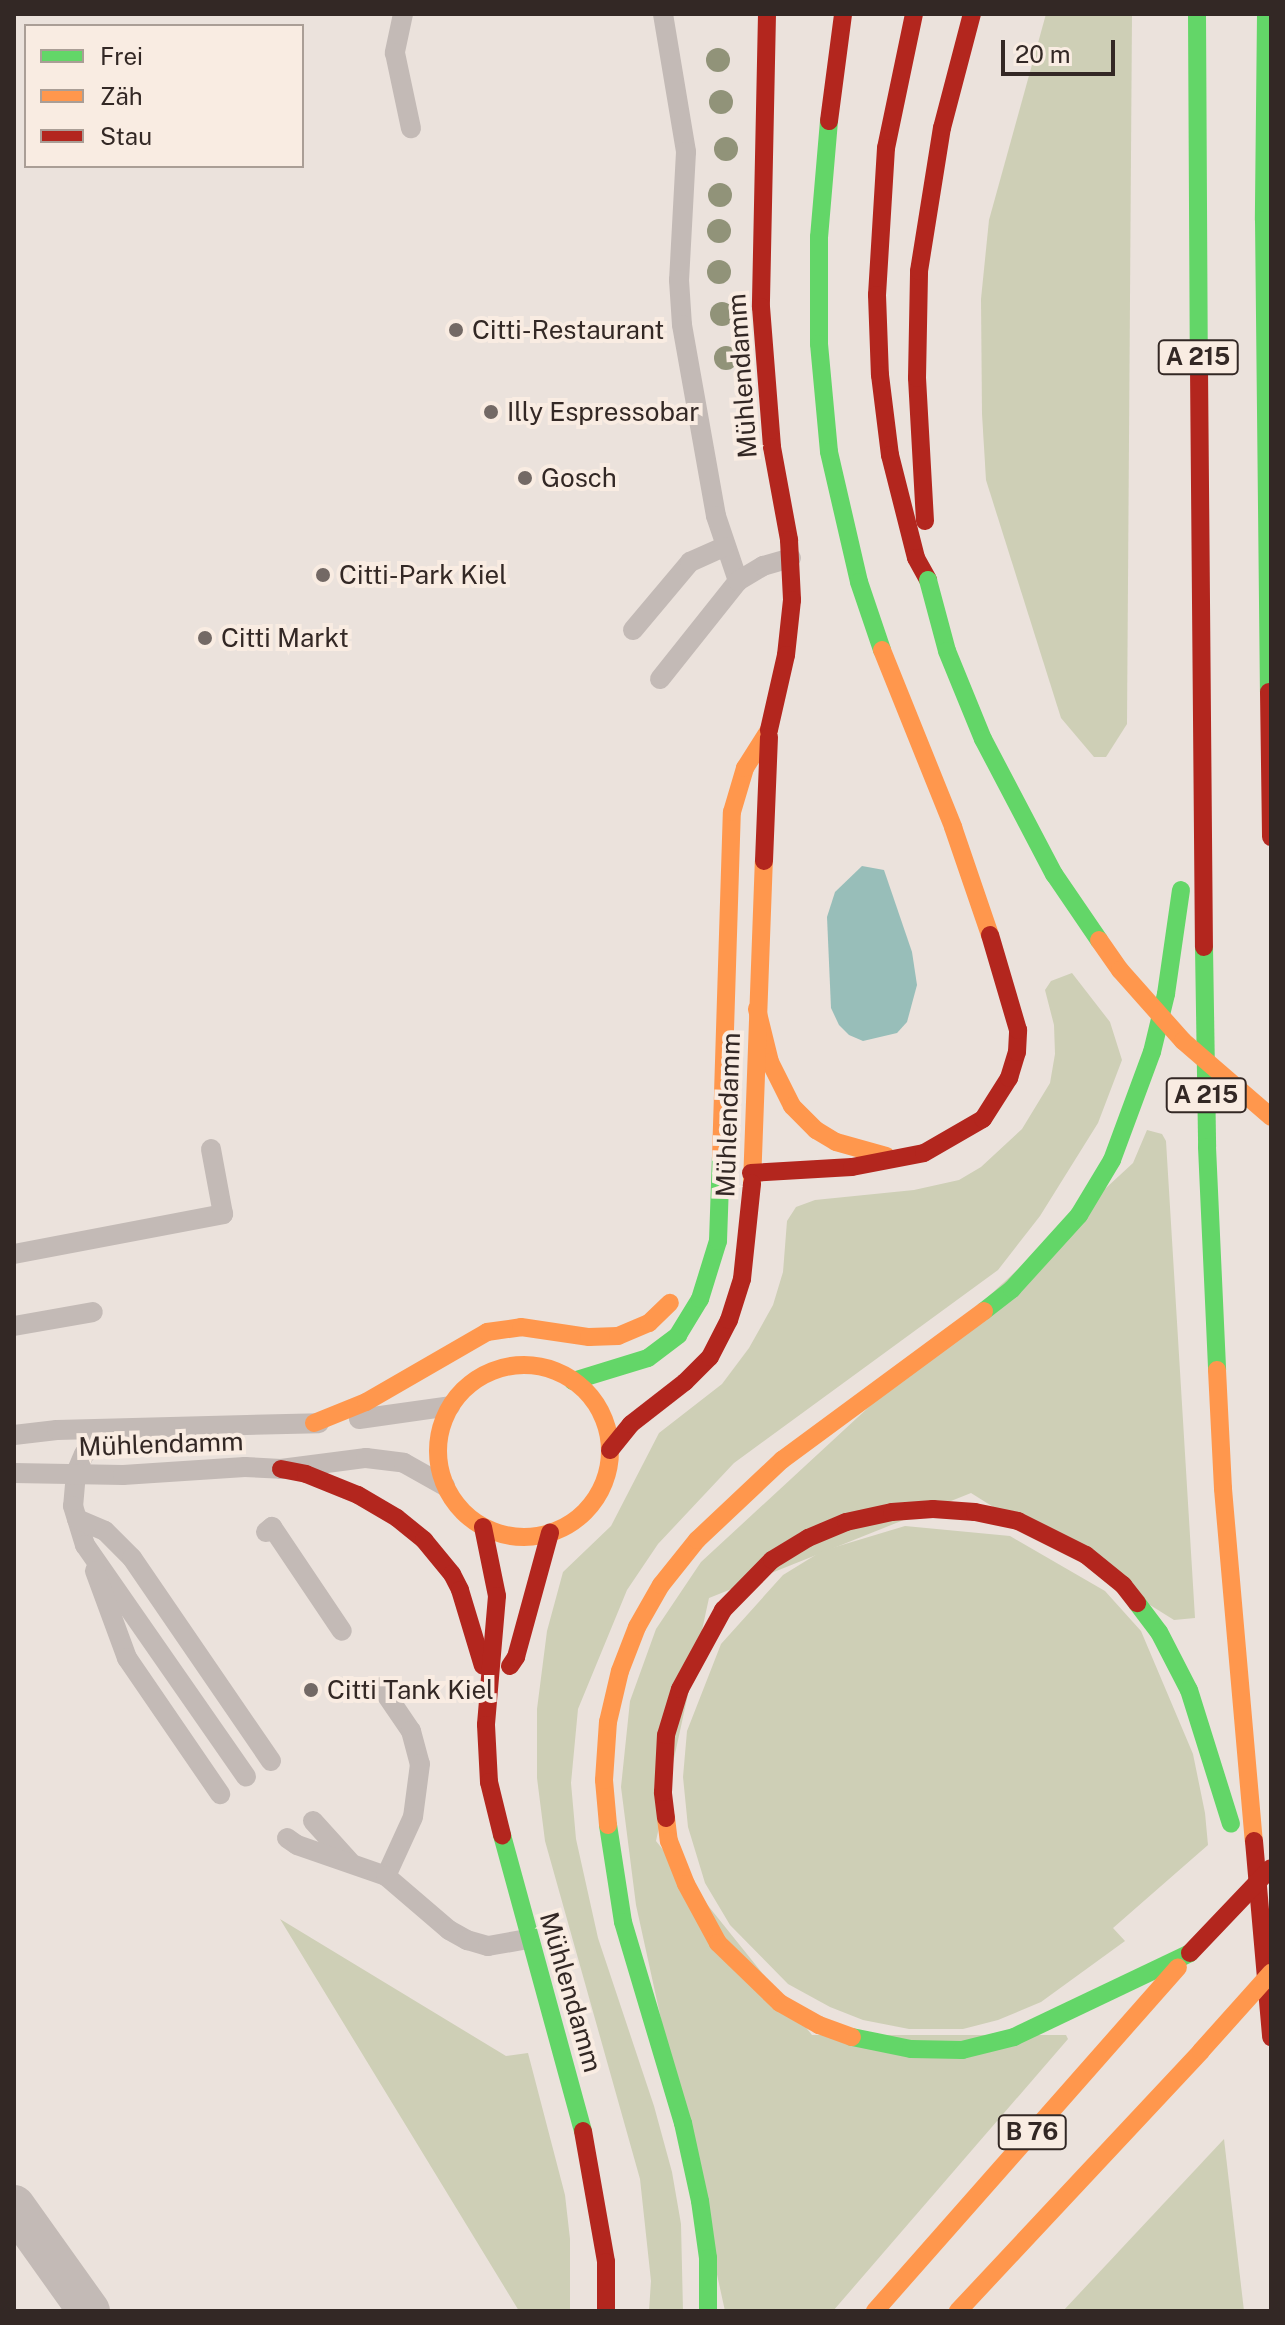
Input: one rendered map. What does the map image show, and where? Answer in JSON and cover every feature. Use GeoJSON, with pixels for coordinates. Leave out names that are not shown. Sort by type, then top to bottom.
{"type":"FeatureCollection","features":[{"type":"Feature","properties":{"kind":"main road","name":"Mühlendamm"},"geometry":{"type":"LineString","coordinates":[[610,1450],[647,1409],[697,1370],[720,1340],[742,1279],[750,1227],[769,730],[786,655],[791,558],[772,447],[761,307],[767,14]]}},
{"type":"Feature","properties":{"kind":"main road"},"geometry":{"type":"LineString","coordinates":[[720,1183],[734,1175],[852,1167],[935,1148],[983,1119],[1009,1078],[1017,1052],[1018,1030],[1005,980],[953,827],[886,662],[859,582],[829,452],[819,344],[819,237],[831,102],[843,14]]}},
{"type":"Feature","properties":{"kind":"main road"},"geometry":{"type":"LineString","coordinates":[[914,14],[886,148],[877,295],[890,455],[904,520],[928,580],[947,651],[983,739],[1054,874],[1120,970],[1157,1013],[1183,1041],[1271,1117]]}},
{"type":"Feature","properties":{"kind":"main road"},"geometry":{"type":"LineString","coordinates":[[928,580],[917,378],[919,271],[942,128],[972,14]]}},
{"type":"Feature","properties":{"kind":"main road","name":"A 215"},"geometry":{"type":"LineString","coordinates":[[1197,14],[1200,700],[1207,1147],[1222,1458],[1271,2037]]}},
{"type":"Feature","properties":{"kind":"main road","name":"A 215"},"geometry":{"type":"LineString","coordinates":[[1266,14],[1264,236],[1271,837]]}},
{"type":"Feature","properties":{"kind":"main road"},"geometry":{"type":"LineString","coordinates":[[708,2311],[708,2258],[698,2188],[683,2123],[623,1922],[612,1866],[604,1780],[608,1722],[620,1671],[637,1627],[661,1585],[697,1540],[737,1499],[782,1460],[954,1336],[1012,1289],[1079,1215],[1112,1160],[1152,1052],[1166,994],[1183,871],[1200,700]]}},
{"type":"Feature","properties":{"kind":"main road","name":"Mühlendamm"},"geometry":{"type":"LineString","coordinates":[[573,1381],[648,1358],[678,1335],[700,1299],[718,1241],[732,812],[745,768],[769,730]]}},
{"type":"Feature","properties":{"kind":"main road"},"geometry":{"type":"LineString","coordinates":[[757,1009],[770,1062],[792,1106],[816,1130],[836,1142],[896,1158]]}},
{"type":"Feature","properties":{"kind":"main road"},"geometry":{"type":"LineString","coordinates":[[314,1423],[376,1397],[487,1332],[521,1327],[603,1338],[640,1329],[662,1312],[718,1241]]}},
{"type":"Feature","properties":{"kind":"main road","name":"Mühlendamm"},"geometry":{"type":"LineString","coordinates":[[506,1367],[540,1367],[573,1381],[600,1411],[610,1450],[604,1481],[594,1501],[577,1518],[550,1533],[516,1537],[483,1527],[461,1510],[445,1486],[438,1462],[438,1437],[450,1406],[473,1381],[506,1367]]}},
{"type":"Feature","properties":{"kind":"main road"},"geometry":{"type":"LineString","coordinates":[[281,1469],[306,1474],[358,1495],[397,1518],[424,1540],[452,1574],[460,1590],[489,1688]]}},
{"type":"Feature","properties":{"kind":"main road"},"geometry":{"type":"LineString","coordinates":[[1190,1953],[1014,2037],[962,2050],[911,2049],[868,2042],[819,2025],[780,2003],[718,1943],[686,1884],[669,1841],[663,1792],[666,1735],[680,1689],[723,1610],[772,1560],[808,1538],[846,1522],[892,1512],[933,1509],[1003,1518],[1051,1535],[1086,1555],[1123,1585],[1159,1632],[1189,1690],[1209,1745],[1267,1970]]}},
{"type":"Feature","properties":{"kind":"main road","name":"Mühlendamm"},"geometry":{"type":"LineString","coordinates":[[483,1527],[497,1596],[486,1738],[489,1782],[528,1939],[587,2143],[603,2235],[606,2311]]}},
{"type":"Feature","properties":{"kind":"main road"},"geometry":{"type":"LineString","coordinates":[[489,1688],[516,1657],[550,1533]]}},
{"type":"Feature","properties":{"kind":"main road","name":"B 76"},"geometry":{"type":"LineString","coordinates":[[875,2311],[1190,1953],[1271,1868]]}},
{"type":"Feature","properties":{"kind":"main road","name":"B 76"},"geometry":{"type":"LineString","coordinates":[[958,2311],[1201,2051],[1267,1970]]}},
{"type":"Feature","properties":{"kind":"street"},"geometry":{"type":"LineString","coordinates":[[14,2206],[89,2311]]}},
{"type":"Feature","properties":{"kind":"lane"},"geometry":{"type":"LineString","coordinates":[[403,14],[395,53],[411,128]]}},
{"type":"Feature","properties":{"kind":"lane"},"geometry":{"type":"LineString","coordinates":[[663,14],[686,152],[679,304],[724,547],[738,581]]}},
{"type":"Feature","properties":{"kind":"lane"},"geometry":{"type":"LineString","coordinates":[[633,630],[690,562],[724,547]]}},
{"type":"Feature","properties":{"kind":"lane"},"geometry":{"type":"LineString","coordinates":[[660,679],[738,581],[763,566],[791,558]]}},
{"type":"Feature","properties":{"kind":"lane"},"geometry":{"type":"LineString","coordinates":[[14,1254],[223,1214],[211,1149]]}},
{"type":"Feature","properties":{"kind":"lane"},"geometry":{"type":"LineString","coordinates":[[14,1326],[93,1312]]}},
{"type":"Feature","properties":{"kind":"lane","name":"Mühlendamm"},"geometry":{"type":"LineString","coordinates":[[14,1435],[57,1430],[314,1423],[450,1406]]}},
{"type":"Feature","properties":{"kind":"lane"},"geometry":{"type":"LineString","coordinates":[[123,1428],[84,1454],[76,1473],[73,1506],[127,1658],[220,1794]]}},
{"type":"Feature","properties":{"kind":"lane","name":"Mühlendamm"},"geometry":{"type":"LineString","coordinates":[[14,1473],[123,1475],[245,1467],[281,1469],[328,1460],[378,1458],[413,1466],[445,1486]]}},
{"type":"Feature","properties":{"kind":"lane"},"geometry":{"type":"LineString","coordinates":[[77,1519],[105,1531],[170,1597],[269,1750]]}},
{"type":"Feature","properties":{"kind":"lane"},"geometry":{"type":"LineString","coordinates":[[266,1532],[272,1527],[289,1559],[332,1622]]}},
{"type":"Feature","properties":{"kind":"lane"},"geometry":{"type":"LineString","coordinates":[[85,1545],[246,1777]]}},
{"type":"Feature","properties":{"kind":"lane"},"geometry":{"type":"LineString","coordinates":[[385,1698],[418,1750],[420,1781],[413,1817],[386,1876]]}},
{"type":"Feature","properties":{"kind":"lane"},"geometry":{"type":"LineString","coordinates":[[313,1821],[353,1865]]}},
{"type":"Feature","properties":{"kind":"lane"},"geometry":{"type":"LineString","coordinates":[[287,1838],[386,1876],[449,1930],[467,1940],[488,1946],[528,1939]]}},
{"type":"Feature","properties":{"kind":"green space"},"geometry":{"type":"Polygon","coordinates":[[[1046,14],[1132,14],[1127,724],[1106,757],[1094,757],[1061,718],[986,480],[981,299],[989,220],[1046,14]]]}},
{"type":"Feature","properties":{"kind":"green space"},"geometry":{"type":"Polygon","coordinates":[[[1072,973],[1110,1022],[1122,1060],[1098,1123],[1040,1216],[998,1270],[734,1463],[658,1544],[627,1590],[578,1709],[571,1783],[576,1839],[598,1938],[654,2106],[672,2172],[681,2224],[683,2311],[649,2311],[651,2281],[640,2179],[545,1841],[537,1778],[537,1709],[547,1631],[563,1572],[611,1526],[659,1433],[722,1384],[749,1348],[773,1305],[783,1272],[787,1221],[796,1207],[815,1200],[914,1190],[959,1180],[981,1167],[1022,1129],[1050,1083],[1055,1054],[1054,1025],[1045,990],[1051,981],[1072,973]]]}},
{"type":"Feature","properties":{"kind":"green space"},"geometry":{"type":"Polygon","coordinates":[[[1147,1130],[1162,1134],[1166,1141],[1195,1618],[1174,1620],[971,1493],[709,1598],[656,1841],[812,2035],[1066,2035],[1068,2039],[833,2311],[725,2311],[636,1905],[621,1787],[630,1701],[656,1629],[701,1562],[1133,1163],[1147,1130]]]}},
{"type":"Feature","properties":{"kind":"green space"},"geometry":{"type":"Polygon","coordinates":[[[905,1526],[1010,1536],[1105,1591],[1141,1631],[1193,1754],[1205,1813],[1208,1845],[1113,1928],[1125,1941],[1041,2002],[998,2020],[963,2029],[909,2029],[863,2020],[830,2007],[788,1984],[730,1925],[705,1883],[688,1827],[683,1777],[687,1731],[721,1644],[783,1575],[822,1551],[905,1526]]]}},
{"type":"Feature","properties":{"kind":"green space"},"geometry":{"type":"Polygon","coordinates":[[[280,1919],[506,2056],[528,2053],[565,2195],[570,2239],[570,2311],[519,2311],[280,1919]]]}},
{"type":"Feature","properties":{"kind":"green space"},"geometry":{"type":"Polygon","coordinates":[[[1224,2139],[1244,2311],[1063,2311],[1224,2139]]]}},
{"type":"Feature","properties":{"kind":"water"},"geometry":{"type":"Polygon","coordinates":[[[862,866],[884,870],[912,952],[917,985],[907,1022],[897,1033],[863,1041],[849,1035],[839,1025],[831,1008],[827,917],[835,892],[862,866]]]}},
{"type":"Feature","properties":{"kind":"traffic: fast"},"geometry":{"type":"LineString","coordinates":[[1197,14],[1199,368]]}},
{"type":"Feature","properties":{"kind":"traffic: fast"},"geometry":{"type":"LineString","coordinates":[[1266,14],[1264,220],[1269,692]]}},
{"type":"Feature","properties":{"kind":"traffic: fast"},"geometry":{"type":"LineString","coordinates":[[829,121],[819,237],[819,344],[829,452],[859,582],[882,650]]}},
{"type":"Feature","properties":{"kind":"traffic: fast"},"geometry":{"type":"LineString","coordinates":[[928,580],[947,651],[983,739],[1054,874],[1099,940]]}},
{"type":"Feature","properties":{"kind":"traffic: fast"},"geometry":{"type":"LineString","coordinates":[[984,1311],[1012,1289],[1079,1215],[1112,1160],[1152,1052],[1166,994],[1181,890]]}},
{"type":"Feature","properties":{"kind":"traffic: fast"},"geometry":{"type":"LineString","coordinates":[[1204,947],[1207,1147],[1217,1370]]}},
{"type":"Feature","properties":{"kind":"traffic: fast"},"geometry":{"type":"LineString","coordinates":[[573,1381],[648,1358],[678,1335],[700,1299],[718,1241],[721,1157]]}},
{"type":"Feature","properties":{"kind":"traffic: fast"},"geometry":{"type":"LineString","coordinates":[[1137,1603],[1159,1632],[1189,1690],[1231,1824]]}},
{"type":"Feature","properties":{"kind":"traffic: fast"},"geometry":{"type":"LineString","coordinates":[[608,1825],[623,1922],[683,2123],[700,2201],[708,2258],[708,2311]]}},
{"type":"Feature","properties":{"kind":"traffic: fast"},"geometry":{"type":"LineString","coordinates":[[502,1835],[583,2131]]}},
{"type":"Feature","properties":{"kind":"traffic: fast"},"geometry":{"type":"LineString","coordinates":[[852,2037],[911,2049],[962,2050],[1014,2037],[1190,1953]]}},
{"type":"Feature","properties":{"kind":"traffic: slow"},"geometry":{"type":"LineString","coordinates":[[882,650],[953,827],[990,935]]}},
{"type":"Feature","properties":{"kind":"traffic: slow"},"geometry":{"type":"LineString","coordinates":[[721,1157],[732,812],[745,768],[769,730]]}},
{"type":"Feature","properties":{"kind":"traffic: slow"},"geometry":{"type":"LineString","coordinates":[[752,1184],[764,861]]}},
{"type":"Feature","properties":{"kind":"traffic: slow"},"geometry":{"type":"LineString","coordinates":[[1099,940],[1120,970],[1183,1041],[1271,1117]]}},
{"type":"Feature","properties":{"kind":"traffic: slow"},"geometry":{"type":"LineString","coordinates":[[757,1009],[770,1062],[792,1106],[816,1130],[836,1142],[886,1156]]}},
{"type":"Feature","properties":{"kind":"traffic: slow"},"geometry":{"type":"LineString","coordinates":[[314,1423],[366,1402],[487,1332],[521,1327],[589,1337],[618,1336],[649,1323],[670,1303]]}},
{"type":"Feature","properties":{"kind":"traffic: slow"},"geometry":{"type":"LineString","coordinates":[[608,1825],[604,1780],[608,1722],[620,1671],[637,1627],[661,1585],[697,1540],[782,1460],[984,1311]]}},
{"type":"Feature","properties":{"kind":"traffic: slow"},"geometry":{"type":"LineString","coordinates":[[524,1365],[557,1372],[585,1390],[603,1418],[610,1451],[603,1484],[585,1512],[557,1530],[524,1537],[491,1530],[463,1512],[445,1484],[438,1451],[445,1418],[463,1390],[491,1372],[524,1365]]}},
{"type":"Feature","properties":{"kind":"traffic: slow"},"geometry":{"type":"LineString","coordinates":[[1217,1370],[1223,1489],[1254,1841]]}},
{"type":"Feature","properties":{"kind":"traffic: slow"},"geometry":{"type":"LineString","coordinates":[[666,1818],[669,1841],[686,1884],[718,1943],[780,2003],[819,2025],[852,2037]]}},
{"type":"Feature","properties":{"kind":"traffic: slow"},"geometry":{"type":"LineString","coordinates":[[875,2311],[1178,1967]]}},
{"type":"Feature","properties":{"kind":"traffic: slow"},"geometry":{"type":"LineString","coordinates":[[1201,2051],[1271,1973]]}},
{"type":"Feature","properties":{"kind":"traffic: slow"},"geometry":{"type":"LineString","coordinates":[[958,2311],[1201,2051]]}},
{"type":"Feature","properties":{"kind":"traffic: jam"},"geometry":{"type":"LineString","coordinates":[[767,14],[761,307],[772,447],[789,540],[792,600],[786,655],[769,730]]}},
{"type":"Feature","properties":{"kind":"traffic: jam"},"geometry":{"type":"LineString","coordinates":[[829,121],[843,14]]}},
{"type":"Feature","properties":{"kind":"traffic: jam"},"geometry":{"type":"LineString","coordinates":[[914,14],[886,148],[877,295],[880,375],[890,455],[916,558],[928,580]]}},
{"type":"Feature","properties":{"kind":"traffic: jam"},"geometry":{"type":"LineString","coordinates":[[925,521],[917,378],[919,271],[942,128],[972,14]]}},
{"type":"Feature","properties":{"kind":"traffic: jam"},"geometry":{"type":"LineString","coordinates":[[1199,368],[1204,947]]}},
{"type":"Feature","properties":{"kind":"traffic: jam"},"geometry":{"type":"LineString","coordinates":[[1269,692],[1271,837]]}},
{"type":"Feature","properties":{"kind":"traffic: jam"},"geometry":{"type":"LineString","coordinates":[[764,861],[769,737]]}},
{"type":"Feature","properties":{"kind":"traffic: jam"},"geometry":{"type":"LineString","coordinates":[[751,1173],[852,1167],[924,1153],[983,1119],[1009,1078],[1017,1052],[1018,1030],[990,935]]}},
{"type":"Feature","properties":{"kind":"traffic: jam"},"geometry":{"type":"LineString","coordinates":[[610,1450],[631,1424],[685,1382],[710,1357],[729,1320],[742,1279],[752,1184]]}},
{"type":"Feature","properties":{"kind":"traffic: jam"},"geometry":{"type":"LineString","coordinates":[[281,1469],[306,1474],[358,1495],[397,1518],[424,1540],[452,1574],[460,1590],[483,1666]]}},
{"type":"Feature","properties":{"kind":"traffic: jam"},"geometry":{"type":"LineString","coordinates":[[666,1818],[663,1792],[666,1735],[680,1689],[723,1610],[772,1560],[808,1538],[846,1522],[892,1512],[933,1509],[975,1512],[1018,1521],[1086,1555],[1123,1585],[1137,1603]]}},
{"type":"Feature","properties":{"kind":"traffic: jam"},"geometry":{"type":"LineString","coordinates":[[483,1527],[497,1596],[486,1725],[489,1782],[502,1835]]}},
{"type":"Feature","properties":{"kind":"traffic: jam"},"geometry":{"type":"LineString","coordinates":[[510,1666],[516,1657],[550,1533]]}},
{"type":"Feature","properties":{"kind":"traffic: jam"},"geometry":{"type":"LineString","coordinates":[[1254,1841],[1271,2037]]}},
{"type":"Feature","properties":{"kind":"traffic: jam"},"geometry":{"type":"LineString","coordinates":[[1190,1953],[1271,1868]]}},
{"type":"Feature","properties":{"kind":"traffic: jam"},"geometry":{"type":"LineString","coordinates":[[583,2131],[606,2262],[606,2311]]}},
{"type":"Feature","properties":{"kind":"place","name":"Citti-Restaurant"},"geometry":{"type":"Point","coordinates":[456,330]}},
{"type":"Feature","properties":{"kind":"place","name":"Illy Espressobar"},"geometry":{"type":"Point","coordinates":[491,412]}},
{"type":"Feature","properties":{"kind":"place","name":"Gosch"},"geometry":{"type":"Point","coordinates":[525,478]}},
{"type":"Feature","properties":{"kind":"place","name":"Citti-Park Kiel"},"geometry":{"type":"Point","coordinates":[323,575]}},
{"type":"Feature","properties":{"kind":"place","name":"Citti Markt"},"geometry":{"type":"Point","coordinates":[205,638]}},
{"type":"Feature","properties":{"kind":"place","name":"Citti Tank Kiel"},"geometry":{"type":"Point","coordinates":[311,1690]}}]}
